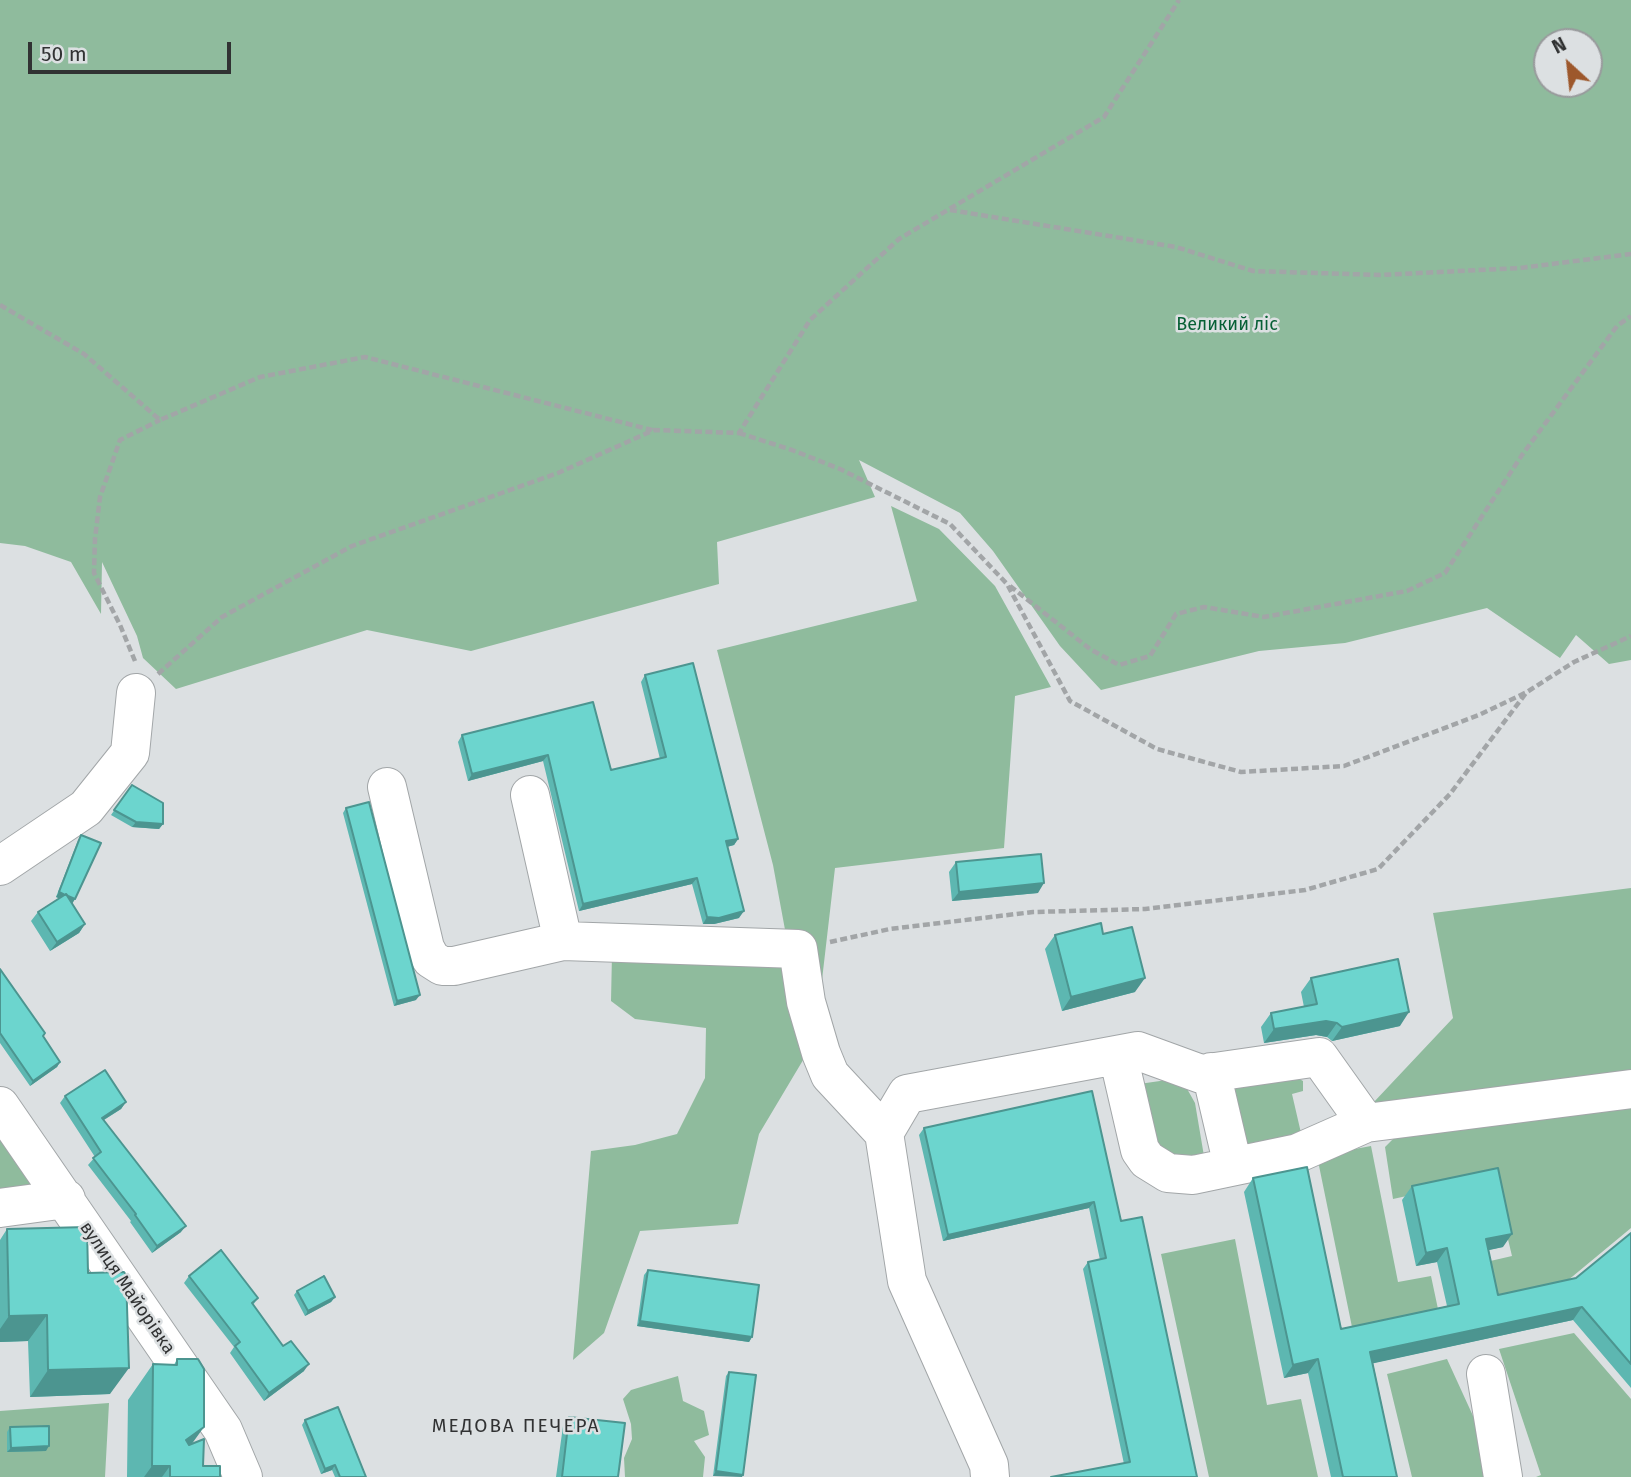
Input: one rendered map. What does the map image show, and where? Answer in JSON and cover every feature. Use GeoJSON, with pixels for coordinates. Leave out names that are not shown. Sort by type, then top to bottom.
{"type":"FeatureCollection","features":[{"type":"Feature","properties":{"kind":"street"},"geometry":{"type":"LineString","coordinates":[[0,866],[86,808],[130,753],[136,693]]}},
{"type":"Feature","properties":{"kind":"street"},"geometry":{"type":"LineString","coordinates":[[387,787],[425,948],[431,960],[442,966],[454,966],[563,941],[798,949],[806,1002],[830,1075],[884,1133],[907,1281],[989,1465],[990,1477]]}},
{"type":"Feature","properties":{"kind":"street"},"geometry":{"type":"LineString","coordinates":[[530,794],[563,941]]}},
{"type":"Feature","properties":{"kind":"street"},"geometry":{"type":"LineString","coordinates":[[884,1133],[907,1094],[1138,1051],[1200,1074],[1319,1057],[1366,1123]]}},
{"type":"Feature","properties":{"kind":"street"},"geometry":{"type":"LineString","coordinates":[[1118,1055],[1136,1138],[1147,1160],[1168,1173],[1181,1176],[1298,1153],[1366,1123],[1631,1089]]}},
{"type":"Feature","properties":{"kind":"street"},"geometry":{"type":"LineString","coordinates":[[1211,1072],[1233,1166]]}},
{"type":"Feature","properties":{"kind":"street","name":"вулиця Майорівка"},"geometry":{"type":"LineString","coordinates":[[0,1106],[223,1430],[243,1477]]}},
{"type":"Feature","properties":{"kind":"street"},"geometry":{"type":"LineString","coordinates":[[0,1208],[66,1199]]}},
{"type":"Feature","properties":{"kind":"street"},"geometry":{"type":"LineString","coordinates":[[1486,1374],[1503,1477]]}},
{"type":"Feature","properties":{"kind":"path"},"geometry":{"type":"LineString","coordinates":[[738,433],[810,320],[899,239],[1104,117],[1179,0]]}},
{"type":"Feature","properties":{"kind":"path"},"geometry":{"type":"LineString","coordinates":[[949,210],[1176,247],[1253,271],[1392,275],[1520,268],[1631,254]]}},
{"type":"Feature","properties":{"kind":"path"},"geometry":{"type":"LineString","coordinates":[[0,305],[84,354],[160,420]]}},
{"type":"Feature","properties":{"kind":"path"},"geometry":{"type":"LineString","coordinates":[[136,693],[136,663],[121,625],[94,573],[100,496],[120,440],[261,376],[365,357],[654,430],[738,433],[792,450],[839,469],[950,524],[1007,583],[1090,649],[1119,665],[1150,656],[1176,614],[1204,607],[1264,617],[1407,591],[1445,573],[1522,455],[1617,326],[1631,316]]}},
{"type":"Feature","properties":{"kind":"path"},"geometry":{"type":"LineString","coordinates":[[136,693],[222,617],[352,546],[558,473],[654,430]]}},
{"type":"Feature","properties":{"kind":"path"},"geometry":{"type":"LineString","coordinates":[[1007,583],[1070,701],[1157,749],[1241,772],[1344,766],[1479,715],[1527,692],[1574,662],[1631,636]]}},
{"type":"Feature","properties":{"kind":"path"},"geometry":{"type":"LineString","coordinates":[[798,949],[890,929],[1033,912],[1145,909],[1305,890],[1378,869],[1450,794],[1527,692]]}},
{"type":"Feature","properties":{"kind":"green space","name":"Великий ліс"},"geometry":{"type":"Polygon","coordinates":[[[0,0],[1631,0],[1631,660],[1609,664],[1576,635],[1560,658],[1487,608],[1345,643],[1259,651],[1101,690],[1060,646],[993,551],[960,513],[859,460],[875,497],[717,542],[719,584],[471,651],[367,630],[176,689],[143,658],[137,636],[102,562],[101,614],[71,562],[25,546],[0,543],[0,0]]]}},
{"type":"Feature","properties":{"kind":"green space"},"geometry":{"type":"Polygon","coordinates":[[[891,506],[939,529],[995,586],[1051,687],[1015,696],[1004,848],[835,868],[815,1040],[759,1134],[738,1224],[640,1231],[604,1333],[573,1360],[591,1151],[635,1145],[677,1134],[705,1078],[706,1028],[635,1019],[611,1001],[612,954],[786,935],[773,865],[717,650],[917,601],[891,506]]]}},
{"type":"Feature","properties":{"kind":"green space"},"geometry":{"type":"Polygon","coordinates":[[[1631,888],[1631,1071],[1373,1103],[1453,1018],[1433,913],[1631,888]]]}},
{"type":"Feature","properties":{"kind":"green space"},"geometry":{"type":"Polygon","coordinates":[[[1290,1074],[1303,1081],[1303,1091],[1292,1094],[1301,1133],[1232,1160],[1213,1079],[1290,1074]]]}},
{"type":"Feature","properties":{"kind":"green space"},"geometry":{"type":"Polygon","coordinates":[[[1181,1078],[1195,1103],[1205,1162],[1154,1164],[1132,1085],[1181,1078]]]}},
{"type":"Feature","properties":{"kind":"green space"},"geometry":{"type":"Polygon","coordinates":[[[1631,1100],[1631,1228],[1561,1286],[1495,1303],[1486,1262],[1512,1256],[1493,1177],[1393,1199],[1385,1147],[1397,1135],[1631,1100]]]}},
{"type":"Feature","properties":{"kind":"green space"},"geometry":{"type":"Polygon","coordinates":[[[0,1128],[35,1178],[27,1192],[0,1194],[0,1128]]]}},
{"type":"Feature","properties":{"kind":"green space"},"geometry":{"type":"Polygon","coordinates":[[[1371,1146],[1398,1282],[1431,1276],[1438,1309],[1352,1327],[1317,1156],[1371,1146]]]}},
{"type":"Feature","properties":{"kind":"green space"},"geometry":{"type":"Polygon","coordinates":[[[1235,1239],[1267,1405],[1301,1399],[1318,1477],[1209,1477],[1161,1254],[1235,1239]]]}},
{"type":"Feature","properties":{"kind":"green space"},"geometry":{"type":"Polygon","coordinates":[[[1574,1333],[1631,1399],[1631,1477],[1536,1477],[1541,1475],[1499,1349],[1574,1333]]]}},
{"type":"Feature","properties":{"kind":"green space"},"geometry":{"type":"Polygon","coordinates":[[[1447,1359],[1498,1477],[1412,1477],[1387,1374],[1447,1359]]]}},
{"type":"Feature","properties":{"kind":"green space"},"geometry":{"type":"Polygon","coordinates":[[[678,1376],[683,1401],[704,1411],[709,1435],[694,1441],[705,1457],[703,1477],[625,1477],[624,1458],[632,1439],[631,1424],[623,1399],[631,1390],[678,1376]]]}},
{"type":"Feature","properties":{"kind":"green space"},"geometry":{"type":"Polygon","coordinates":[[[109,1403],[105,1477],[0,1477],[0,1411],[109,1403]]]}},
{"type":"Feature","properties":{"kind":"building"},"geometry":{"type":"Polygon","coordinates":[[[693,663],[738,839],[726,841],[744,911],[719,918],[707,917],[697,878],[583,904],[548,755],[472,774],[462,735],[593,702],[611,770],[666,757],[645,675],[693,663]]]}},
{"type":"Feature","properties":{"kind":"building"},"geometry":{"type":"Polygon","coordinates":[[[132,785],[163,803],[163,824],[136,822],[114,810],[132,785]]]}},
{"type":"Feature","properties":{"kind":"building"},"geometry":{"type":"Polygon","coordinates":[[[369,802],[420,995],[397,1001],[346,808],[369,802]]]}},
{"type":"Feature","properties":{"kind":"building"},"geometry":{"type":"Polygon","coordinates":[[[81,835],[101,843],[75,899],[59,892],[81,835]]]}},
{"type":"Feature","properties":{"kind":"building"},"geometry":{"type":"Polygon","coordinates":[[[1041,854],[1044,883],[959,892],[956,862],[1041,854]]]}},
{"type":"Feature","properties":{"kind":"building"},"geometry":{"type":"Polygon","coordinates":[[[66,894],[85,924],[57,942],[38,912],[66,894]]]}},
{"type":"Feature","properties":{"kind":"building"},"geometry":{"type":"Polygon","coordinates":[[[1101,923],[1103,934],[1132,927],[1145,978],[1071,997],[1055,935],[1101,923]]]}},
{"type":"Feature","properties":{"kind":"building"},"geometry":{"type":"Polygon","coordinates":[[[1398,959],[1409,1012],[1342,1027],[1326,1021],[1274,1029],[1271,1013],[1317,1004],[1311,978],[1398,959]]]}},
{"type":"Feature","properties":{"kind":"building"},"geometry":{"type":"Polygon","coordinates":[[[0,969],[45,1033],[43,1036],[60,1062],[33,1081],[0,1033],[0,969]]]}},
{"type":"Feature","properties":{"kind":"building"},"geometry":{"type":"Polygon","coordinates":[[[105,1070],[126,1102],[102,1118],[186,1226],[157,1246],[93,1158],[101,1152],[65,1096],[105,1070]]]}},
{"type":"Feature","properties":{"kind":"building"},"geometry":{"type":"Polygon","coordinates":[[[1092,1091],[1121,1221],[1142,1217],[1197,1477],[1051,1477],[1130,1462],[1088,1262],[1106,1258],[1094,1202],[948,1235],[924,1128],[1092,1091]]]}},
{"type":"Feature","properties":{"kind":"building"},"geometry":{"type":"Polygon","coordinates":[[[1307,1167],[1341,1329],[1459,1304],[1447,1248],[1426,1253],[1412,1186],[1498,1168],[1512,1234],[1486,1239],[1498,1295],[1576,1278],[1631,1233],[1631,1364],[1582,1307],[1370,1352],[1397,1477],[1343,1477],[1318,1359],[1293,1365],[1253,1178],[1307,1167]]]}},
{"type":"Feature","properties":{"kind":"building"},"geometry":{"type":"Polygon","coordinates":[[[87,1227],[88,1273],[124,1272],[126,1275],[129,1368],[48,1370],[47,1315],[9,1316],[7,1229],[87,1227]]]}},
{"type":"Feature","properties":{"kind":"building"},"geometry":{"type":"Polygon","coordinates":[[[221,1250],[258,1298],[252,1303],[283,1346],[291,1341],[309,1364],[269,1393],[235,1346],[240,1342],[189,1276],[221,1250]]]}},
{"type":"Feature","properties":{"kind":"building"},"geometry":{"type":"Polygon","coordinates":[[[648,1270],[759,1285],[752,1337],[640,1321],[648,1270]]]}},
{"type":"Feature","properties":{"kind":"building"},"geometry":{"type":"Polygon","coordinates":[[[324,1276],[335,1297],[308,1311],[297,1291],[324,1276]]]}},
{"type":"Feature","properties":{"kind":"building"},"geometry":{"type":"Polygon","coordinates":[[[177,1359],[198,1359],[204,1369],[204,1427],[186,1440],[189,1445],[204,1439],[203,1466],[220,1466],[220,1477],[170,1477],[170,1466],[152,1466],[153,1364],[177,1365],[177,1359]]]}},
{"type":"Feature","properties":{"kind":"building"},"geometry":{"type":"Polygon","coordinates":[[[729,1372],[756,1375],[743,1475],[716,1471],[729,1372]]]}},
{"type":"Feature","properties":{"kind":"building"},"geometry":{"type":"Polygon","coordinates":[[[338,1407],[366,1477],[340,1477],[335,1465],[325,1469],[305,1420],[338,1407]]]}},
{"type":"Feature","properties":{"kind":"building"},"geometry":{"type":"Polygon","coordinates":[[[569,1417],[625,1423],[618,1477],[562,1477],[569,1417]]]}},
{"type":"Feature","properties":{"kind":"building"},"geometry":{"type":"Polygon","coordinates":[[[49,1426],[49,1446],[11,1448],[10,1427],[49,1426]]]}},
{"type":"Feature","properties":{"kind":"district","name":"МЕДОВА ПЕЧЕРА"},"geometry":{"type":"Point","coordinates":[516,1427]}}]}
